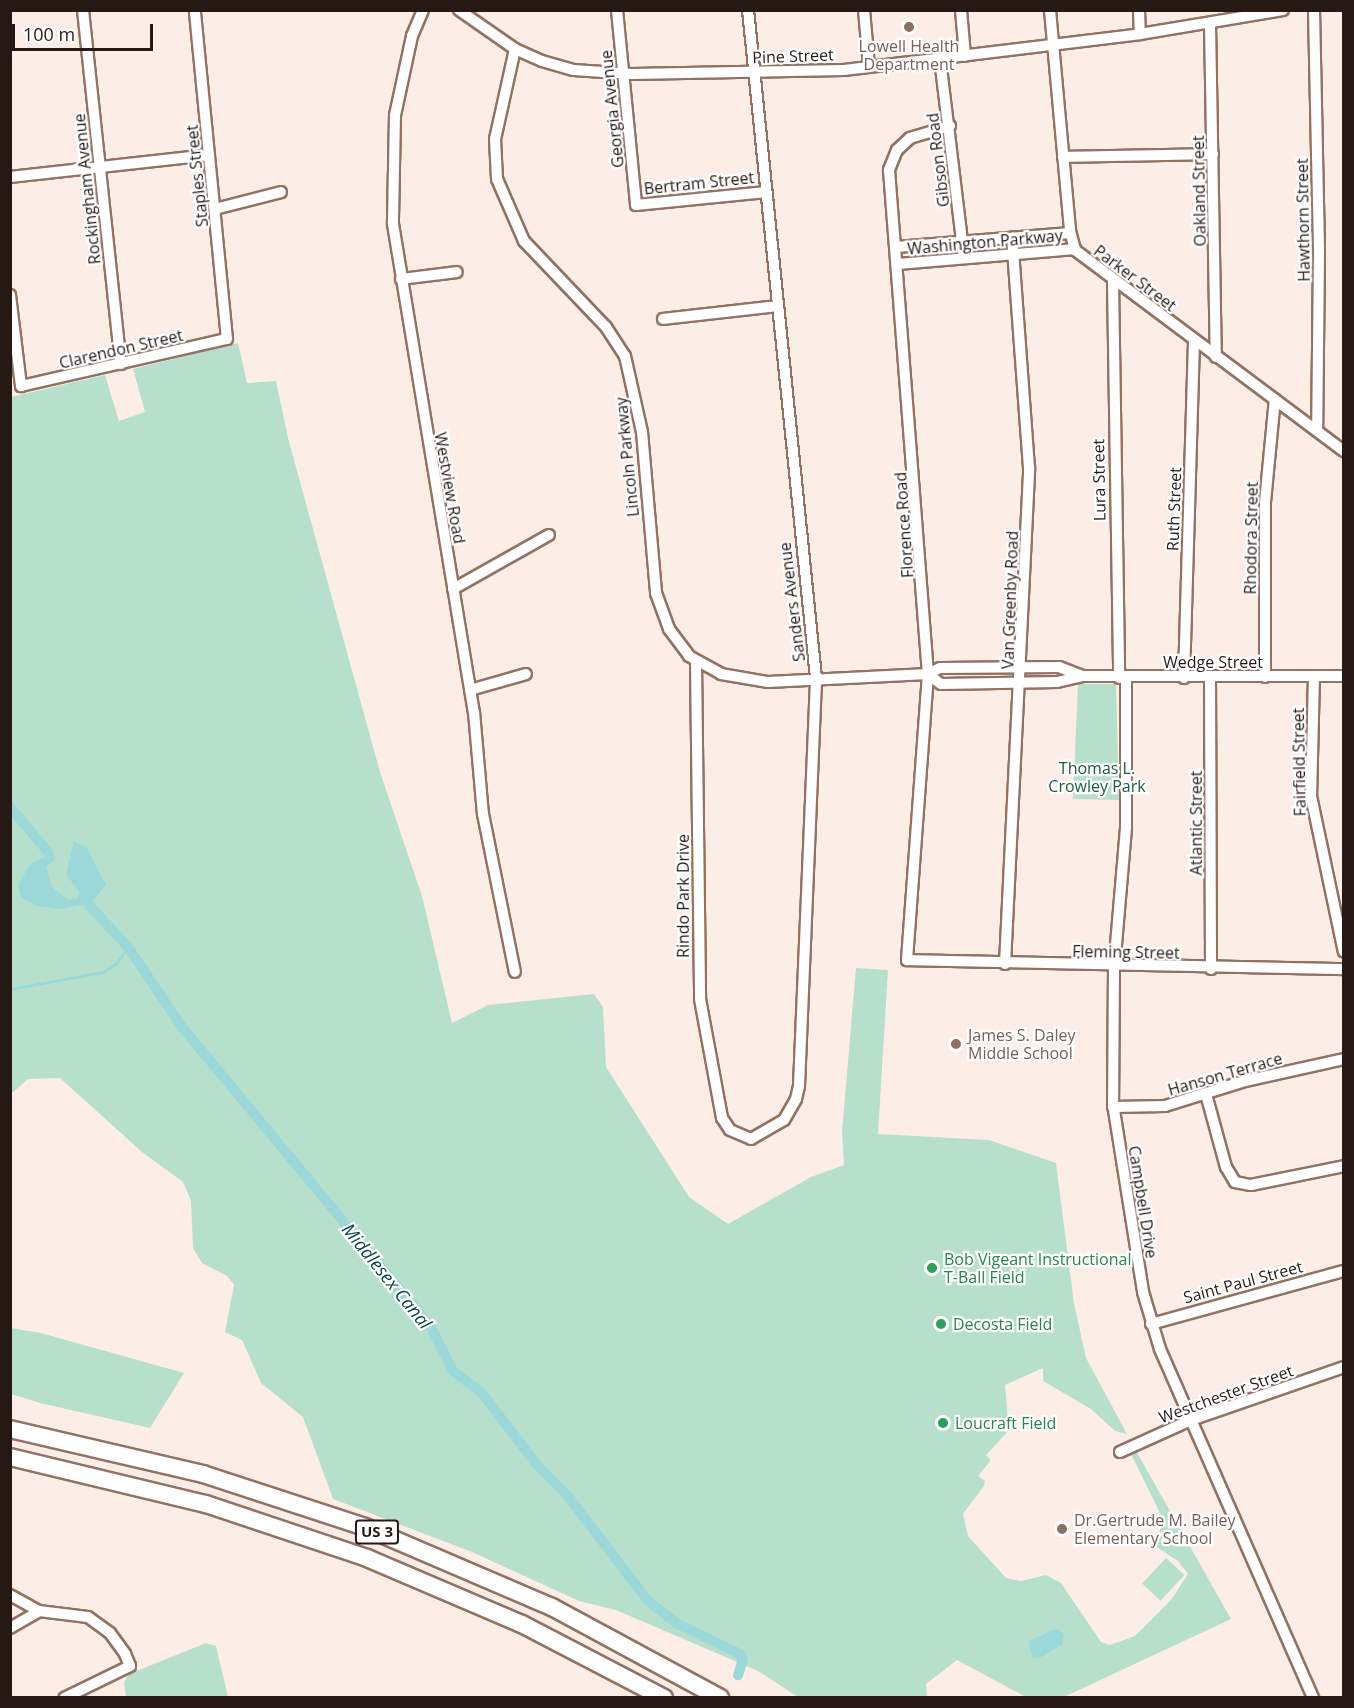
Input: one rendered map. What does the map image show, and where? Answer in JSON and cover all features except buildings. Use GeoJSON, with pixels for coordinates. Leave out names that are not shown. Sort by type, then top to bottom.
{"type":"FeatureCollection","features":[{"type":"Feature","properties":{"kind":"highway","name":"US 3"},"geometry":{"type":"LineString","coordinates":[[10,1429],[203,1474],[365,1527],[552,1607],[720,1698]]}},
{"type":"Feature","properties":{"kind":"highway","name":"US 3"},"geometry":{"type":"LineString","coordinates":[[10,1457],[206,1504],[368,1558],[522,1624],[664,1698]]}},
{"type":"Feature","properties":{"kind":"street","name":"Rockingham Avenue"},"geometry":{"type":"LineString","coordinates":[[83,10],[121,364]]}},
{"type":"Feature","properties":{"kind":"street","name":"Staples Street"},"geometry":{"type":"LineString","coordinates":[[195,10],[227,339]]}},
{"type":"Feature","properties":{"kind":"street","name":"Westview Road"},"geometry":{"type":"LineString","coordinates":[[423,10],[399,90],[392,141],[393,224],[470,690],[483,814],[515,972]]}},
{"type":"Feature","properties":{"kind":"street","name":"Pine Street"},"geometry":{"type":"LineString","coordinates":[[459,10],[515,49],[561,67],[623,74],[754,73],[869,66],[1053,46],[1210,24],[1249,14],[1283,10]]}},
{"type":"Feature","properties":{"kind":"street","name":"Georgia Avenue"},"geometry":{"type":"LineString","coordinates":[[617,10],[636,205]]}},
{"type":"Feature","properties":{"kind":"street","name":"Sanders Avenue"},"geometry":{"type":"LineString","coordinates":[[728,1126],[740,1137],[761,1137],[784,1120],[796,1099],[816,678],[748,10]]}},
{"type":"Feature","properties":{"kind":"street"},"geometry":{"type":"LineString","coordinates":[[864,10],[869,66]]}},
{"type":"Feature","properties":{"kind":"street"},"geometry":{"type":"LineString","coordinates":[[961,10],[965,56]]}},
{"type":"Feature","properties":{"kind":"street","name":"Parker Street"},"geometry":{"type":"LineString","coordinates":[[1050,10],[1070,233],[1075,249],[1113,282],[1344,451]]}},
{"type":"Feature","properties":{"kind":"street"},"geometry":{"type":"LineString","coordinates":[[1139,10],[1140,34]]}},
{"type":"Feature","properties":{"kind":"street","name":"Hawthorn Street"},"geometry":{"type":"LineString","coordinates":[[1314,10],[1319,253],[1317,430]]}},
{"type":"Feature","properties":{"kind":"street","name":"Oakland Street"},"geometry":{"type":"LineString","coordinates":[[1210,24],[1216,357]]}},
{"type":"Feature","properties":{"kind":"street","name":"Lincoln Parkway"},"geometry":{"type":"LineString","coordinates":[[515,49],[495,139],[497,179],[524,240],[606,327],[625,356],[642,432],[656,593],[669,629],[696,662],[721,674],[776,682],[816,678],[928,674],[940,668],[1022,667]]}},
{"type":"Feature","properties":{"kind":"street","name":"Gibson Road"},"geometry":{"type":"LineString","coordinates":[[940,58],[950,126],[964,258]]}},
{"type":"Feature","properties":{"kind":"street","name":"Florence Road"},"geometry":{"type":"LineString","coordinates":[[908,960],[928,674],[889,181],[891,159],[910,138],[950,126]]}},
{"type":"Feature","properties":{"kind":"street"},"geometry":{"type":"LineString","coordinates":[[1063,157],[1213,154]]}},
{"type":"Feature","properties":{"kind":"street"},"geometry":{"type":"LineString","coordinates":[[10,177],[209,155]]}},
{"type":"Feature","properties":{"kind":"street"},"geometry":{"type":"LineString","coordinates":[[215,209],[281,192]]}},
{"type":"Feature","properties":{"kind":"street","name":"Bertram Street"},"geometry":{"type":"LineString","coordinates":[[636,205],[766,192]]}},
{"type":"Feature","properties":{"kind":"street","name":"Washington Parkway"},"geometry":{"type":"LineString","coordinates":[[896,247],[1070,233]]}},
{"type":"Feature","properties":{"kind":"street","name":"Van Greenby Road"},"geometry":{"type":"LineString","coordinates":[[1005,964],[1022,667],[1029,457],[1012,238]]}},
{"type":"Feature","properties":{"kind":"street","name":"Washington Parkway"},"geometry":{"type":"LineString","coordinates":[[897,264],[1075,249]]}},
{"type":"Feature","properties":{"kind":"street"},"geometry":{"type":"LineString","coordinates":[[401,279],[457,272]]}},
{"type":"Feature","properties":{"kind":"street","name":"Lura Street"},"geometry":{"type":"LineString","coordinates":[[1113,282],[1123,678]]}},
{"type":"Feature","properties":{"kind":"street","name":"Clarendon Street"},"geometry":{"type":"LineString","coordinates":[[10,295],[21,386],[227,339]]}},
{"type":"Feature","properties":{"kind":"street"},"geometry":{"type":"LineString","coordinates":[[663,319],[777,306]]}},
{"type":"Feature","properties":{"kind":"street","name":"Ruth Street"},"geometry":{"type":"LineString","coordinates":[[1184,678],[1194,341]]}},
{"type":"Feature","properties":{"kind":"street","name":"Rhodora Street"},"geometry":{"type":"LineString","coordinates":[[1265,677],[1265,502],[1275,399]]}},
{"type":"Feature","properties":{"kind":"street"},"geometry":{"type":"LineString","coordinates":[[453,589],[549,535]]}},
{"type":"Feature","properties":{"kind":"street","name":"Rindo Park Drive"},"geometry":{"type":"LineString","coordinates":[[696,662],[698,973],[716,1100],[728,1126]]}},
{"type":"Feature","properties":{"kind":"street","name":"Wedge Street"},"geometry":{"type":"LineString","coordinates":[[1022,667],[1059,667],[1082,676]]}},
{"type":"Feature","properties":{"kind":"street"},"geometry":{"type":"LineString","coordinates":[[470,690],[526,674]]}},
{"type":"Feature","properties":{"kind":"street","name":"Lincoln Parkway"},"geometry":{"type":"LineString","coordinates":[[928,674],[941,684],[1021,682]]}},
{"type":"Feature","properties":{"kind":"street","name":"Wedge Street"},"geometry":{"type":"LineString","coordinates":[[1021,682],[1057,682],[1082,676],[1123,678],[1344,676]]}},
{"type":"Feature","properties":{"kind":"street","name":"Fairfield Street"},"geometry":{"type":"LineString","coordinates":[[1314,676],[1311,796],[1344,952]]}},
{"type":"Feature","properties":{"kind":"street","name":"Atlantic Street"},"geometry":{"type":"LineString","coordinates":[[1210,677],[1211,969]]}},
{"type":"Feature","properties":{"kind":"street","name":"Campbell Drive"},"geometry":{"type":"LineString","coordinates":[[1123,678],[1126,828],[1114,967],[1113,1107],[1141,1282],[1151,1324],[1313,1698]]}},
{"type":"Feature","properties":{"kind":"street","name":"Fleming Street"},"geometry":{"type":"LineString","coordinates":[[908,960],[1114,967],[1344,969]]}},
{"type":"Feature","properties":{"kind":"street","name":"Hanson Terrace"},"geometry":{"type":"LineString","coordinates":[[1113,1107],[1165,1106],[1344,1059]]}},
{"type":"Feature","properties":{"kind":"street"},"geometry":{"type":"LineString","coordinates":[[1206,1094],[1226,1167],[1234,1182],[1251,1185],[1344,1166]]}},
{"type":"Feature","properties":{"kind":"street","name":"Saint Paul Street"},"geometry":{"type":"LineString","coordinates":[[1151,1324],[1344,1271]]}},
{"type":"Feature","properties":{"kind":"street","name":"Westchester Street"},"geometry":{"type":"LineString","coordinates":[[1120,1452],[1191,1420],[1344,1367]]}},
{"type":"Feature","properties":{"kind":"street"},"geometry":{"type":"LineString","coordinates":[[10,1595],[39,1611],[76,1613],[100,1623],[118,1642],[129,1666],[64,1698]]}},
{"type":"Feature","properties":{"kind":"street"},"geometry":{"type":"LineString","coordinates":[[10,1628],[39,1611]]}},
{"type":"Feature","properties":{"kind":"green space"},"geometry":{"type":"Polygon","coordinates":[[[238,343],[247,383],[276,381],[288,438],[380,772],[422,896],[452,1023],[488,1005],[594,994],[603,1007],[606,1067],[689,1197],[728,1224],[811,1177],[844,1165],[842,1132],[856,968],[888,970],[878,1134],[989,1140],[1056,1163],[1074,1303],[1086,1358],[1127,1434],[1115,1431],[1091,1409],[1043,1381],[1043,1368],[1005,1385],[1008,1420],[1013,1426],[986,1455],[991,1460],[978,1476],[985,1481],[984,1486],[963,1514],[968,1536],[1006,1578],[1021,1581],[1046,1575],[1061,1583],[1101,1642],[1110,1645],[1135,1636],[1171,1600],[1188,1574],[1178,1561],[1152,1544],[1159,1536],[1162,1517],[1130,1452],[1135,1449],[1231,1619],[1064,1697],[1026,1697],[957,1660],[926,1684],[927,1697],[798,1697],[758,1671],[616,1610],[579,1601],[472,1552],[333,1499],[303,1417],[261,1383],[242,1340],[225,1332],[234,1285],[227,1276],[202,1263],[193,1248],[191,1201],[183,1182],[142,1152],[60,1078],[28,1079],[11,1094],[11,397],[105,375],[119,421],[145,412],[133,369],[238,343]],[[1056,1628],[1028,1641],[1032,1657],[1042,1657],[1062,1645],[1056,1628]]]}},
{"type":"Feature","properties":{"kind":"green space","name":"Thomas L. Crowley Park"},"geometry":{"type":"Polygon","coordinates":[[[1078,684],[1116,684],[1119,800],[1073,799],[1078,684]]]}},
{"type":"Feature","properties":{"kind":"green space"},"geometry":{"type":"Polygon","coordinates":[[[11,1328],[41,1333],[184,1373],[150,1428],[40,1403],[11,1394],[11,1328]]]}},
{"type":"Feature","properties":{"kind":"green space"},"geometry":{"type":"Polygon","coordinates":[[[1166,1558],[1184,1575],[1160,1601],[1142,1584],[1166,1558]]]}},
{"type":"Feature","properties":{"kind":"green space"},"geometry":{"type":"Polygon","coordinates":[[[206,1643],[216,1646],[228,1697],[126,1697],[124,1682],[129,1674],[206,1643]]]}},
{"type":"Feature","properties":{"kind":"water"},"geometry":{"type":"Polygon","coordinates":[[[74,841],[87,848],[106,885],[90,904],[58,909],[37,906],[21,897],[18,885],[31,863],[46,857],[49,848],[56,858],[46,867],[52,887],[68,900],[78,898],[79,892],[66,874],[74,841]]]}},
{"type":"Feature","properties":{"kind":"water"},"geometry":{"type":"Polygon","coordinates":[[[1056,1628],[1064,1634],[1062,1645],[1042,1657],[1032,1658],[1028,1641],[1056,1628]]]}},
{"type":"Feature","properties":{"kind":"waterway"},"geometry":{"type":"LineString","coordinates":[[10,807],[48,852]]}},
{"type":"Feature","properties":{"kind":"waterway","name":"Middlesex Canal"},"geometry":{"type":"LineString","coordinates":[[89,905],[128,947],[182,1027],[429,1324],[453,1371],[482,1393],[537,1465],[567,1495],[648,1601],[676,1623],[740,1654],[743,1659],[738,1675]]}},
{"type":"Feature","properties":{"kind":"waterway"},"geometry":{"type":"LineString","coordinates":[[10,989],[103,972],[116,964],[128,947]]}},
{"type":"Feature","properties":{"kind":"place","name":"Lowell Health Department"},"geometry":{"type":"Point","coordinates":[909,27]}},
{"type":"Feature","properties":{"kind":"place","name":"James S. Daley Middle School"},"geometry":{"type":"Point","coordinates":[956,1044]}},
{"type":"Feature","properties":{"kind":"place","name":"Bob Vigeant Instructional T-Ball Field"},"geometry":{"type":"Point","coordinates":[932,1268]}},
{"type":"Feature","properties":{"kind":"place","name":"Decosta Field"},"geometry":{"type":"Point","coordinates":[941,1324]}},
{"type":"Feature","properties":{"kind":"place","name":"Loucraft Field"},"geometry":{"type":"Point","coordinates":[943,1423]}},
{"type":"Feature","properties":{"kind":"place","name":"Dr.Gertrude M. Bailey Elementary School"},"geometry":{"type":"Point","coordinates":[1062,1529]}}]}
